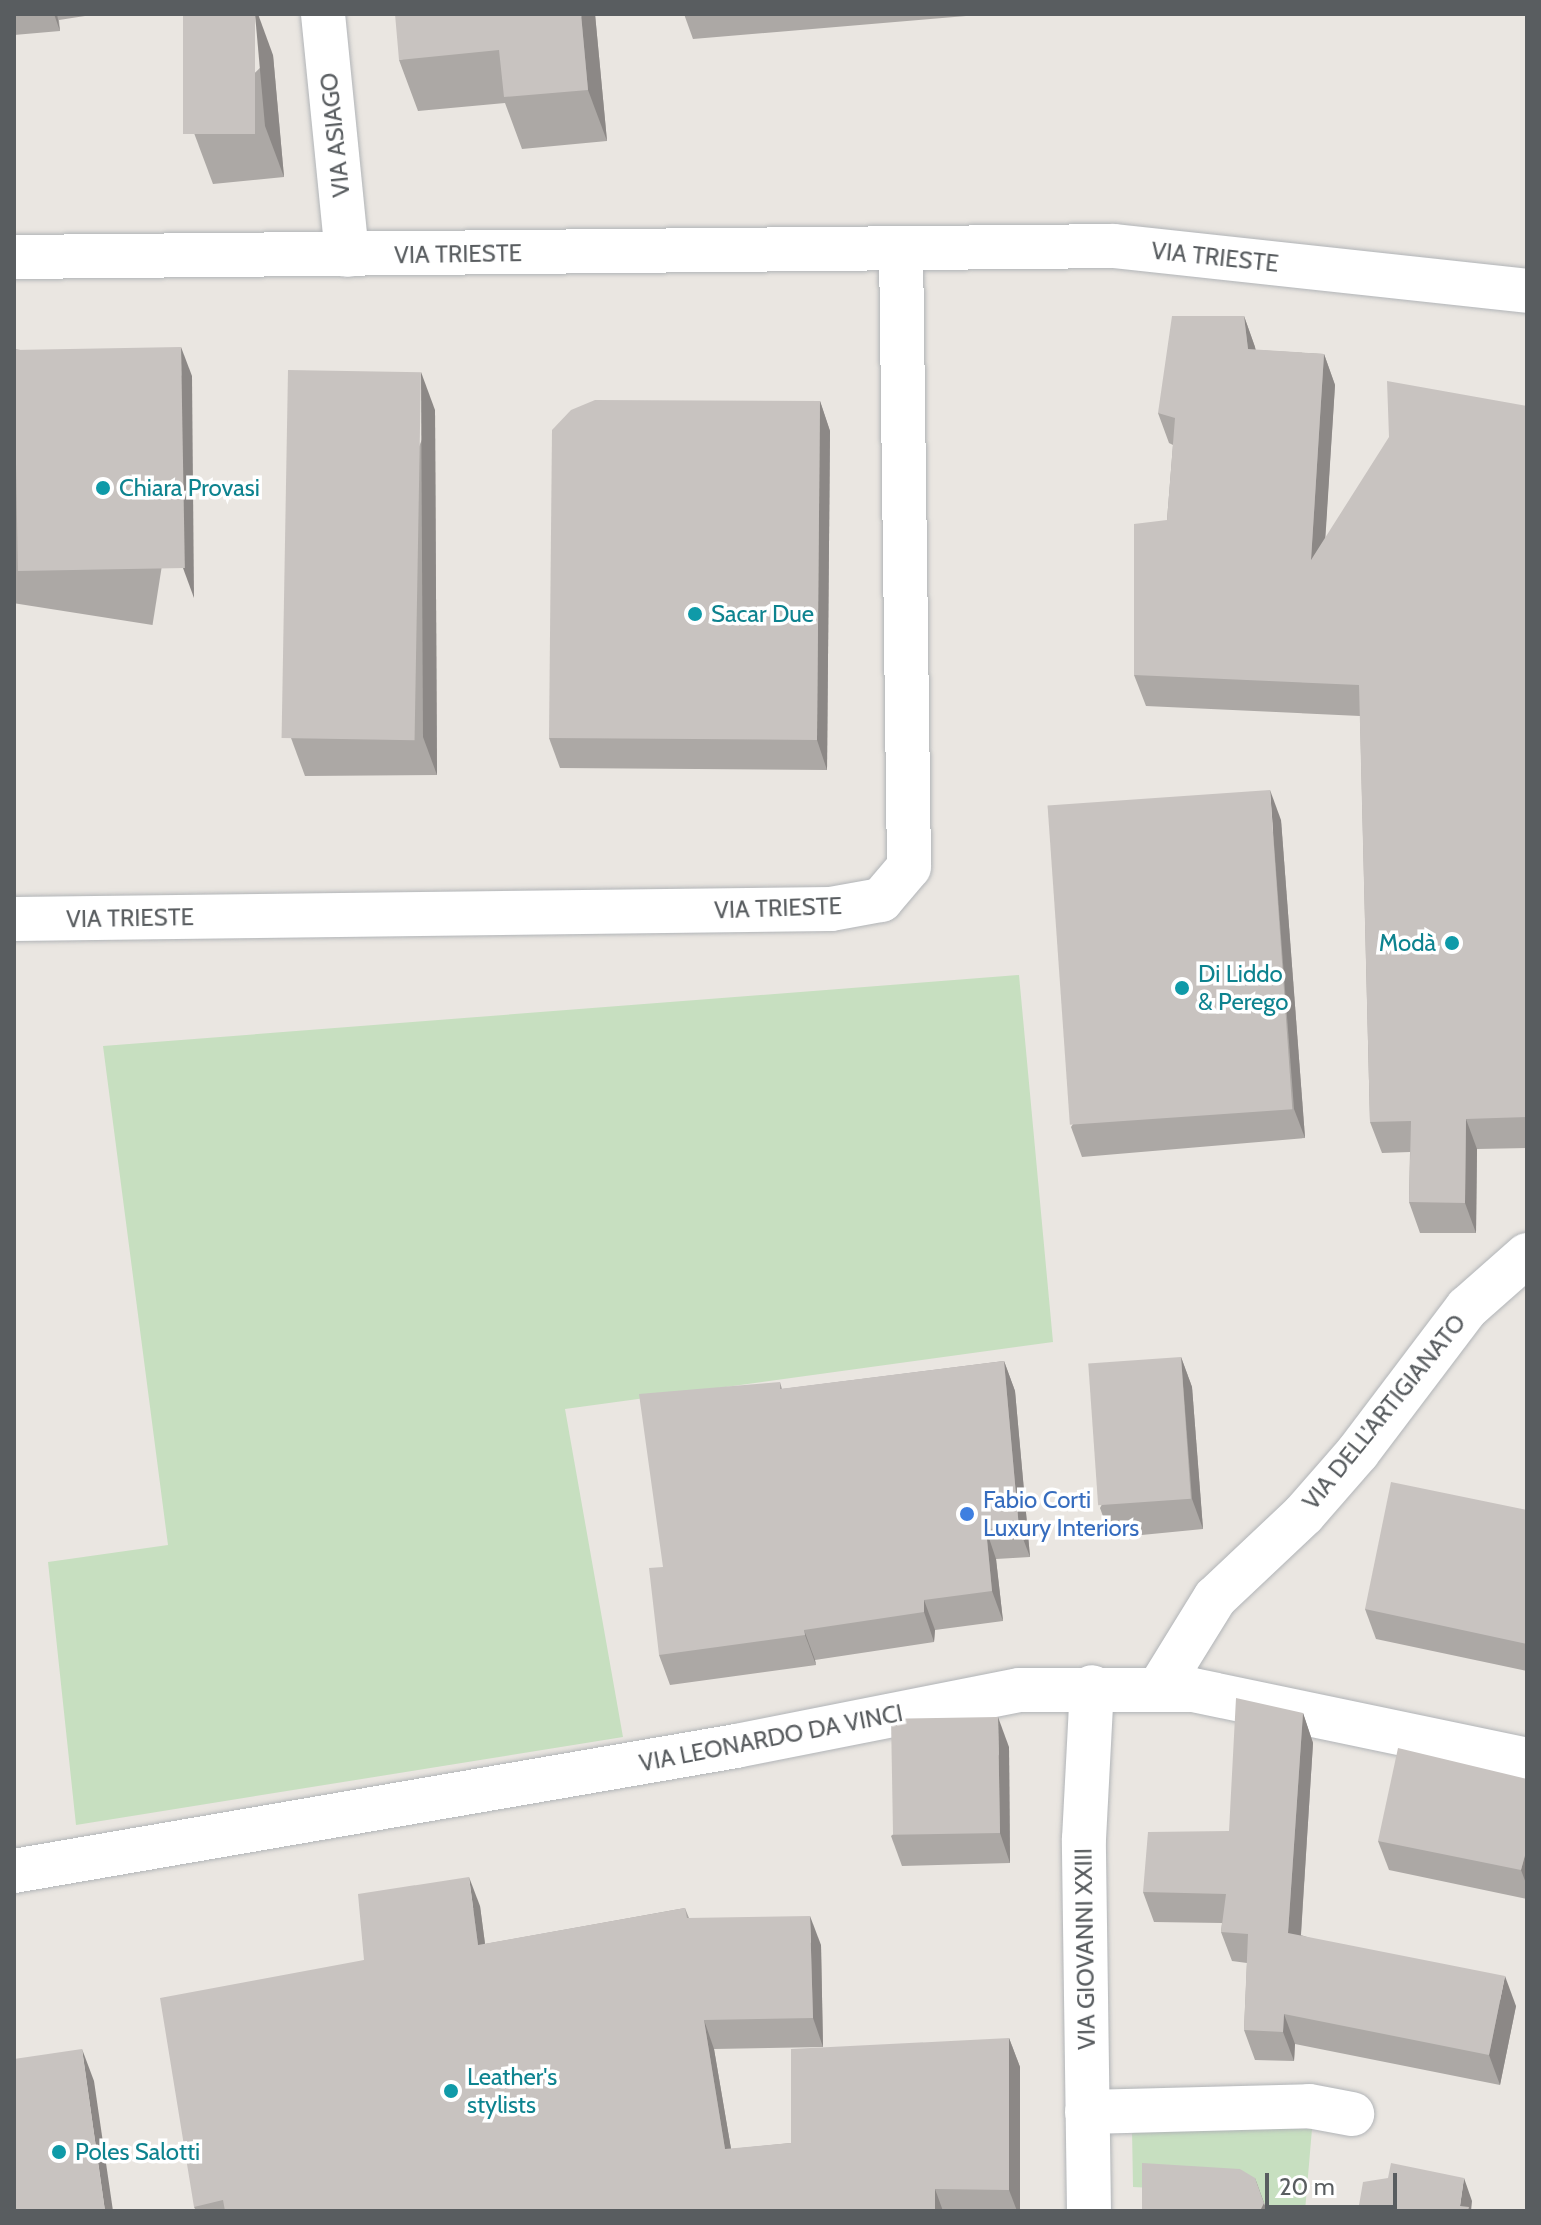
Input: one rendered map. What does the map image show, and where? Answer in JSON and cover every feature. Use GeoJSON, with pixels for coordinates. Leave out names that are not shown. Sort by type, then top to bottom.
{"type":"FeatureCollection","features":[{"type":"Feature","properties":{"kind":"street","name":"VIA ASIAGO"},"geometry":{"type":"LineString","coordinates":[[323,14],[347,255]]}},
{"type":"Feature","properties":{"kind":"street","name":"VIA TRIESTE"},"geometry":{"type":"LineString","coordinates":[[14,257],[1114,246],[1527,291]]}},
{"type":"Feature","properties":{"kind":"street","name":"VIA TRIESTE"},"geometry":{"type":"LineString","coordinates":[[14,919],[831,909],[881,900],[909,867],[901,249]]}},
{"type":"Feature","properties":{"kind":"street","name":"VIA DELL'ARTIGIANATO"},"geometry":{"type":"LineString","coordinates":[[1160,1687],[1215,1598],[1304,1514],[1358,1452],[1467,1308],[1527,1255]]}},
{"type":"Feature","properties":{"kind":"street","name":"VIA GIOVANNI XXIII"},"geometry":{"type":"LineString","coordinates":[[1089,2211],[1084,1811],[1092,1687]]}},
{"type":"Feature","properties":{"kind":"street","name":"VIA LEONARDO DA VINCI"},"geometry":{"type":"LineString","coordinates":[[14,1871],[736,1746],[1019,1690],[1160,1687],[1527,1760]]}},
{"type":"Feature","properties":{"kind":"street"},"geometry":{"type":"LineString","coordinates":[[1087,2112],[1309,2106],[1352,2114]]}},
{"type":"Feature","properties":{"kind":"green space"},"geometry":{"type":"Polygon","coordinates":[[[1019,975],[1053,1342],[565,1409],[623,1737],[76,1825],[48,1562],[168,1545],[103,1046],[1019,975]]]}},
{"type":"Feature","properties":{"kind":"green space"},"geometry":{"type":"Polygon","coordinates":[[[1132,2129],[1312,2129],[1305,2211],[1273,2211],[1252,2193],[1133,2187],[1132,2129]]]}},
{"type":"Feature","properties":{"kind":"building"},"geometry":{"type":"Polygon","coordinates":[[[183,14],[255,14],[255,134],[183,134],[183,14]]]}},
{"type":"Feature","properties":{"kind":"building"},"geometry":{"type":"Polygon","coordinates":[[[395,14],[581,14],[588,90],[504,97],[499,50],[399,60],[395,14]]]}},
{"type":"Feature","properties":{"kind":"building"},"geometry":{"type":"Polygon","coordinates":[[[1172,316],[1244,316],[1248,349],[1324,354],[1311,560],[1389,437],[1387,381],[1527,406],[1527,1117],[1466,1119],[1465,1203],[1409,1202],[1411,1121],[1370,1122],[1359,685],[1134,675],[1134,524],[1167,520],[1175,418],[1158,413],[1172,316]]]}},
{"type":"Feature","properties":{"kind":"building","name":"Chiara Provasi"},"geometry":{"type":"Polygon","coordinates":[[[181,347],[185,568],[18,571],[14,350],[181,347]]]}},
{"type":"Feature","properties":{"kind":"building"},"geometry":{"type":"Polygon","coordinates":[[[288,370],[421,372],[415,740],[282,738],[288,370]]]}},
{"type":"Feature","properties":{"kind":"building","name":"Sacar Due"},"geometry":{"type":"Polygon","coordinates":[[[595,400],[820,401],[817,740],[549,738],[552,430],[571,410],[595,400]]]}},
{"type":"Feature","properties":{"kind":"building","name":"Di Liddo & Perego"},"geometry":{"type":"Polygon","coordinates":[[[1270,790],[1292,1109],[1070,1125],[1048,806],[1270,790]]]}},
{"type":"Feature","properties":{"kind":"building"},"geometry":{"type":"Polygon","coordinates":[[[1181,1357],[1191,1499],[1098,1505],[1088,1363],[1181,1357]]]}},
{"type":"Feature","properties":{"kind":"building"},"geometry":{"type":"Polygon","coordinates":[[[1004,1361],[1019,1528],[986,1529],[992,1591],[924,1600],[924,1612],[804,1630],[805,1635],[659,1655],[649,1568],[663,1567],[639,1394],[780,1382],[780,1389],[1004,1361]]]}},
{"type":"Feature","properties":{"kind":"building"},"geometry":{"type":"Polygon","coordinates":[[[1391,1482],[1527,1510],[1527,1644],[1365,1609],[1391,1482]]]}},
{"type":"Feature","properties":{"kind":"building"},"geometry":{"type":"Polygon","coordinates":[[[1236,1698],[1303,1713],[1288,1933],[1505,1976],[1489,2055],[1284,2014],[1283,2032],[1244,2030],[1248,1934],[1221,1932],[1226,1894],[1143,1892],[1148,1832],[1229,1831],[1236,1698]]]}},
{"type":"Feature","properties":{"kind":"building"},"geometry":{"type":"Polygon","coordinates":[[[998,1717],[1000,1833],[893,1835],[891,1719],[998,1717]]]}},
{"type":"Feature","properties":{"kind":"building"},"geometry":{"type":"Polygon","coordinates":[[[1398,1748],[1527,1779],[1527,1848],[1521,1870],[1378,1841],[1398,1748]]]}},
{"type":"Feature","properties":{"kind":"building","name":"Leather's stylists"},"geometry":{"type":"Polygon","coordinates":[[[469,1877],[478,1945],[685,1908],[687,1918],[810,1916],[813,2018],[704,2020],[725,2149],[791,2143],[791,2049],[1009,2038],[1009,2190],[935,2189],[935,2211],[225,2211],[223,2200],[194,2207],[160,1998],[364,1960],[358,1894],[469,1877]]]}},
{"type":"Feature","properties":{"kind":"building","name":"Poles Salotti"},"geometry":{"type":"Polygon","coordinates":[[[82,2049],[105,2211],[14,2211],[14,2059],[82,2049]]]}},
{"type":"Feature","properties":{"kind":"building"},"geometry":{"type":"Polygon","coordinates":[[[1142,2163],[1240,2169],[1255,2178],[1264,2203],[1260,2211],[1142,2211],[1142,2163]]]}},
{"type":"Feature","properties":{"kind":"building"},"geometry":{"type":"Polygon","coordinates":[[[1391,2163],[1464,2178],[1460,2206],[1469,2207],[1468,2211],[1358,2211],[1363,2182],[1388,2178],[1391,2163]]]}},
{"type":"Feature","properties":{"kind":"place","name":"Chiara Provasi"},"geometry":{"type":"Point","coordinates":[103,488]}},
{"type":"Feature","properties":{"kind":"place","name":"Sacar Due"},"geometry":{"type":"Point","coordinates":[695,614]}},
{"type":"Feature","properties":{"kind":"place","name":"Modà"},"geometry":{"type":"Point","coordinates":[1452,943]}},
{"type":"Feature","properties":{"kind":"place","name":"Di Liddo & Perego"},"geometry":{"type":"Point","coordinates":[1182,988]}},
{"type":"Feature","properties":{"kind":"place","name":"Fabio Corti Luxury Interiors"},"geometry":{"type":"Point","coordinates":[967,1514]}},
{"type":"Feature","properties":{"kind":"place","name":"Leather's stylists"},"geometry":{"type":"Point","coordinates":[451,2091]}},
{"type":"Feature","properties":{"kind":"place","name":"Poles Salotti"},"geometry":{"type":"Point","coordinates":[59,2152]}}]}
